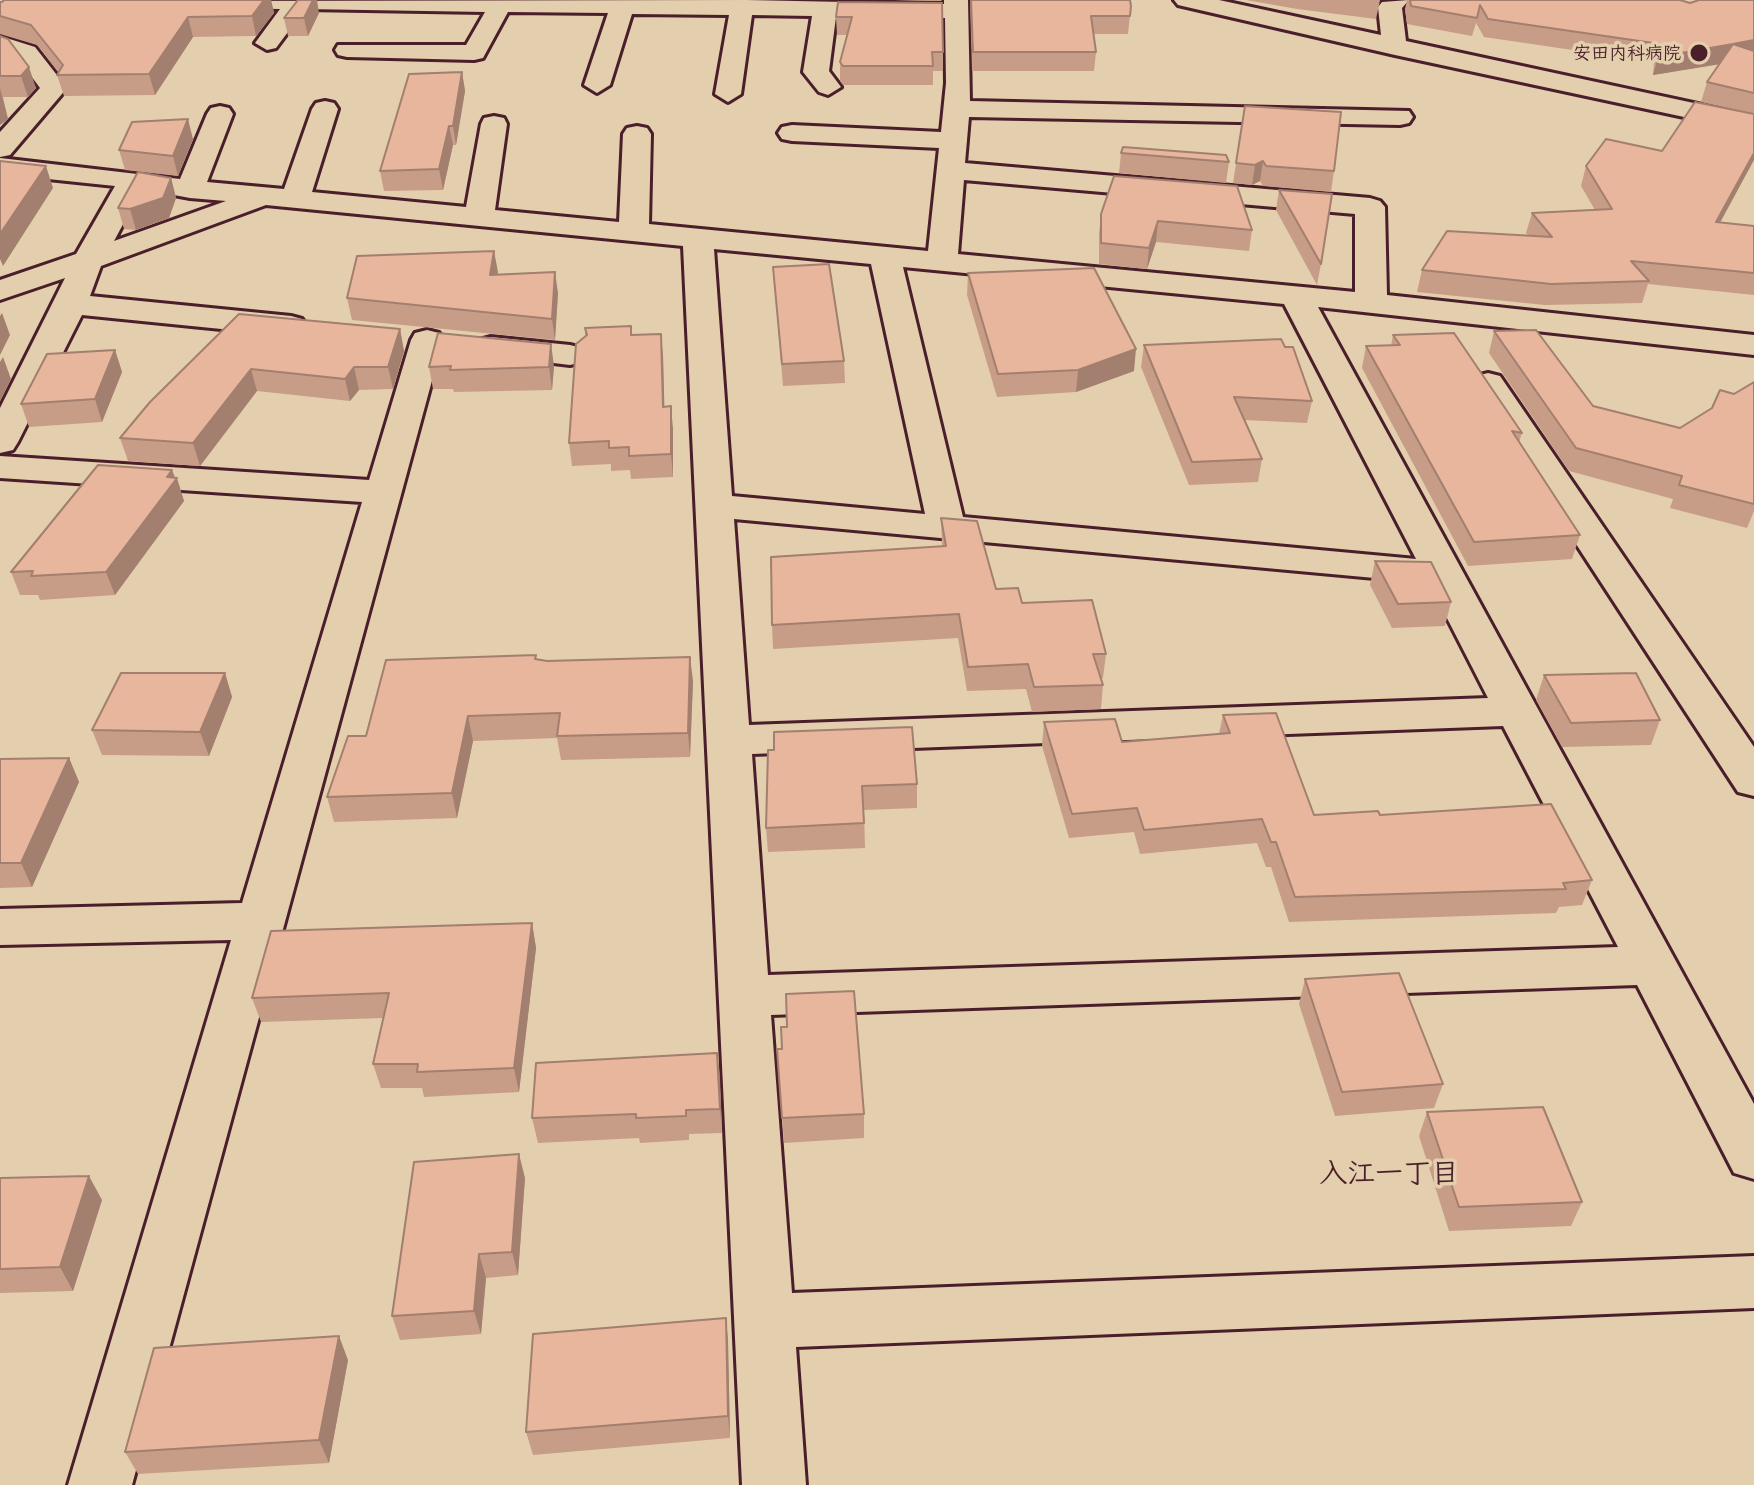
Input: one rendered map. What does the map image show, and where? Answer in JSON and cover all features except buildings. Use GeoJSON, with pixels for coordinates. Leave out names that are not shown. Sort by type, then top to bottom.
{"type":"FeatureCollection","features":[{"type":"Feature","properties":{"kind":"street"},"geometry":{"type":"LineString","coordinates":[[1186,0],[1754,124]]}},
{"type":"Feature","properties":{"kind":"street"},"geometry":{"type":"LineString","coordinates":[[1395,48],[1390,7],[1397,0]]}},
{"type":"Feature","properties":{"kind":"street"},"geometry":{"type":"LineString","coordinates":[[183,1],[730,3],[825,8],[956,5],[957,109],[942,261]]}},
{"type":"Feature","properties":{"kind":"street"},"geometry":{"type":"LineString","coordinates":[[267,43],[289,1]]}},
{"type":"Feature","properties":{"kind":"street"},"geometry":{"type":"LineString","coordinates":[[728,94],[730,3]]}},
{"type":"Feature","properties":{"kind":"street"},"geometry":{"type":"LineString","coordinates":[[462,79],[501,4]]}},
{"type":"Feature","properties":{"kind":"street"},"geometry":{"type":"LineString","coordinates":[[597,85],[623,5]]}},
{"type":"Feature","properties":{"kind":"street"},"geometry":{"type":"LineString","coordinates":[[825,8],[816,72],[828,87]]}},
{"type":"Feature","properties":{"kind":"street"},"geometry":{"type":"LineString","coordinates":[[0,43],[26,52],[54,88],[0,149]]}},
{"type":"Feature","properties":{"kind":"street"},"geometry":{"type":"LineString","coordinates":[[347,50],[474,53]]}},
{"type":"Feature","properties":{"kind":"street"},"geometry":{"type":"LineString","coordinates":[[0,291],[283,197],[325,109]]}},
{"type":"Feature","properties":{"kind":"street"},"geometry":{"type":"LineString","coordinates":[[957,109],[1400,117]]}},
{"type":"Feature","properties":{"kind":"street"},"geometry":{"type":"LineString","coordinates":[[190,189],[220,114]]}},
{"type":"Feature","properties":{"kind":"street"},"geometry":{"type":"LineString","coordinates":[[479,216],[494,124]]}},
{"type":"Feature","properties":{"kind":"street"},"geometry":{"type":"LineString","coordinates":[[792,133],[954,141]]}},
{"type":"Feature","properties":{"kind":"street"},"geometry":{"type":"LineString","coordinates":[[634,231],[637,134]]}},
{"type":"Feature","properties":{"kind":"street"},"geometry":{"type":"LineString","coordinates":[[0,166],[133,179],[190,189],[1371,303],[1754,345]]}},
{"type":"Feature","properties":{"kind":"street"},"geometry":{"type":"LineString","coordinates":[[951,170],[1370,207],[1371,303]]}},
{"type":"Feature","properties":{"kind":"street"},"geometry":{"type":"LineString","coordinates":[[0,442],[71,304],[87,261],[133,179]]}},
{"type":"Feature","properties":{"kind":"street"},"geometry":{"type":"LineString","coordinates":[[698,238],[774,1485]]}},
{"type":"Feature","properties":{"kind":"street"},"geometry":{"type":"LineString","coordinates":[[885,256],[947,528]]}},
{"type":"Feature","properties":{"kind":"street"},"geometry":{"type":"LineString","coordinates":[[1297,298],[1754,1156]]}},
{"type":"Feature","properties":{"kind":"street"},"geometry":{"type":"LineString","coordinates":[[71,304],[319,329]]}},
{"type":"Feature","properties":{"kind":"street"},"geometry":{"type":"LineString","coordinates":[[1440,311],[1754,781]]}},
{"type":"Feature","properties":{"kind":"street"},"geometry":{"type":"LineString","coordinates":[[100,1485],[383,492],[412,338],[570,355]]}},
{"type":"Feature","properties":{"kind":"street"},"geometry":{"type":"LineString","coordinates":[[0,467],[383,492]]}},
{"type":"Feature","properties":{"kind":"street"},"geometry":{"type":"LineString","coordinates":[[714,506],[1444,573]]}},
{"type":"Feature","properties":{"kind":"street"},"geometry":{"type":"LineString","coordinates":[[728,740],[1517,711]]}},
{"type":"Feature","properties":{"kind":"street"},"geometry":{"type":"LineString","coordinates":[[0,927],[261,921]]}},
{"type":"Feature","properties":{"kind":"street"},"geometry":{"type":"LineString","coordinates":[[744,996],[1653,965]]}},
{"type":"Feature","properties":{"kind":"street"},"geometry":{"type":"LineString","coordinates":[[764,1321],[1754,1282]]}},
{"type":"Feature","properties":{"kind":"place","name":"安田内科病院"},"geometry":{"type":"Point","coordinates":[1699,53]}},
{"type":"Feature","properties":{"kind":"district","name":"入江一丁目"},"geometry":{"type":"Point","coordinates":[1389,1173]}}]}
